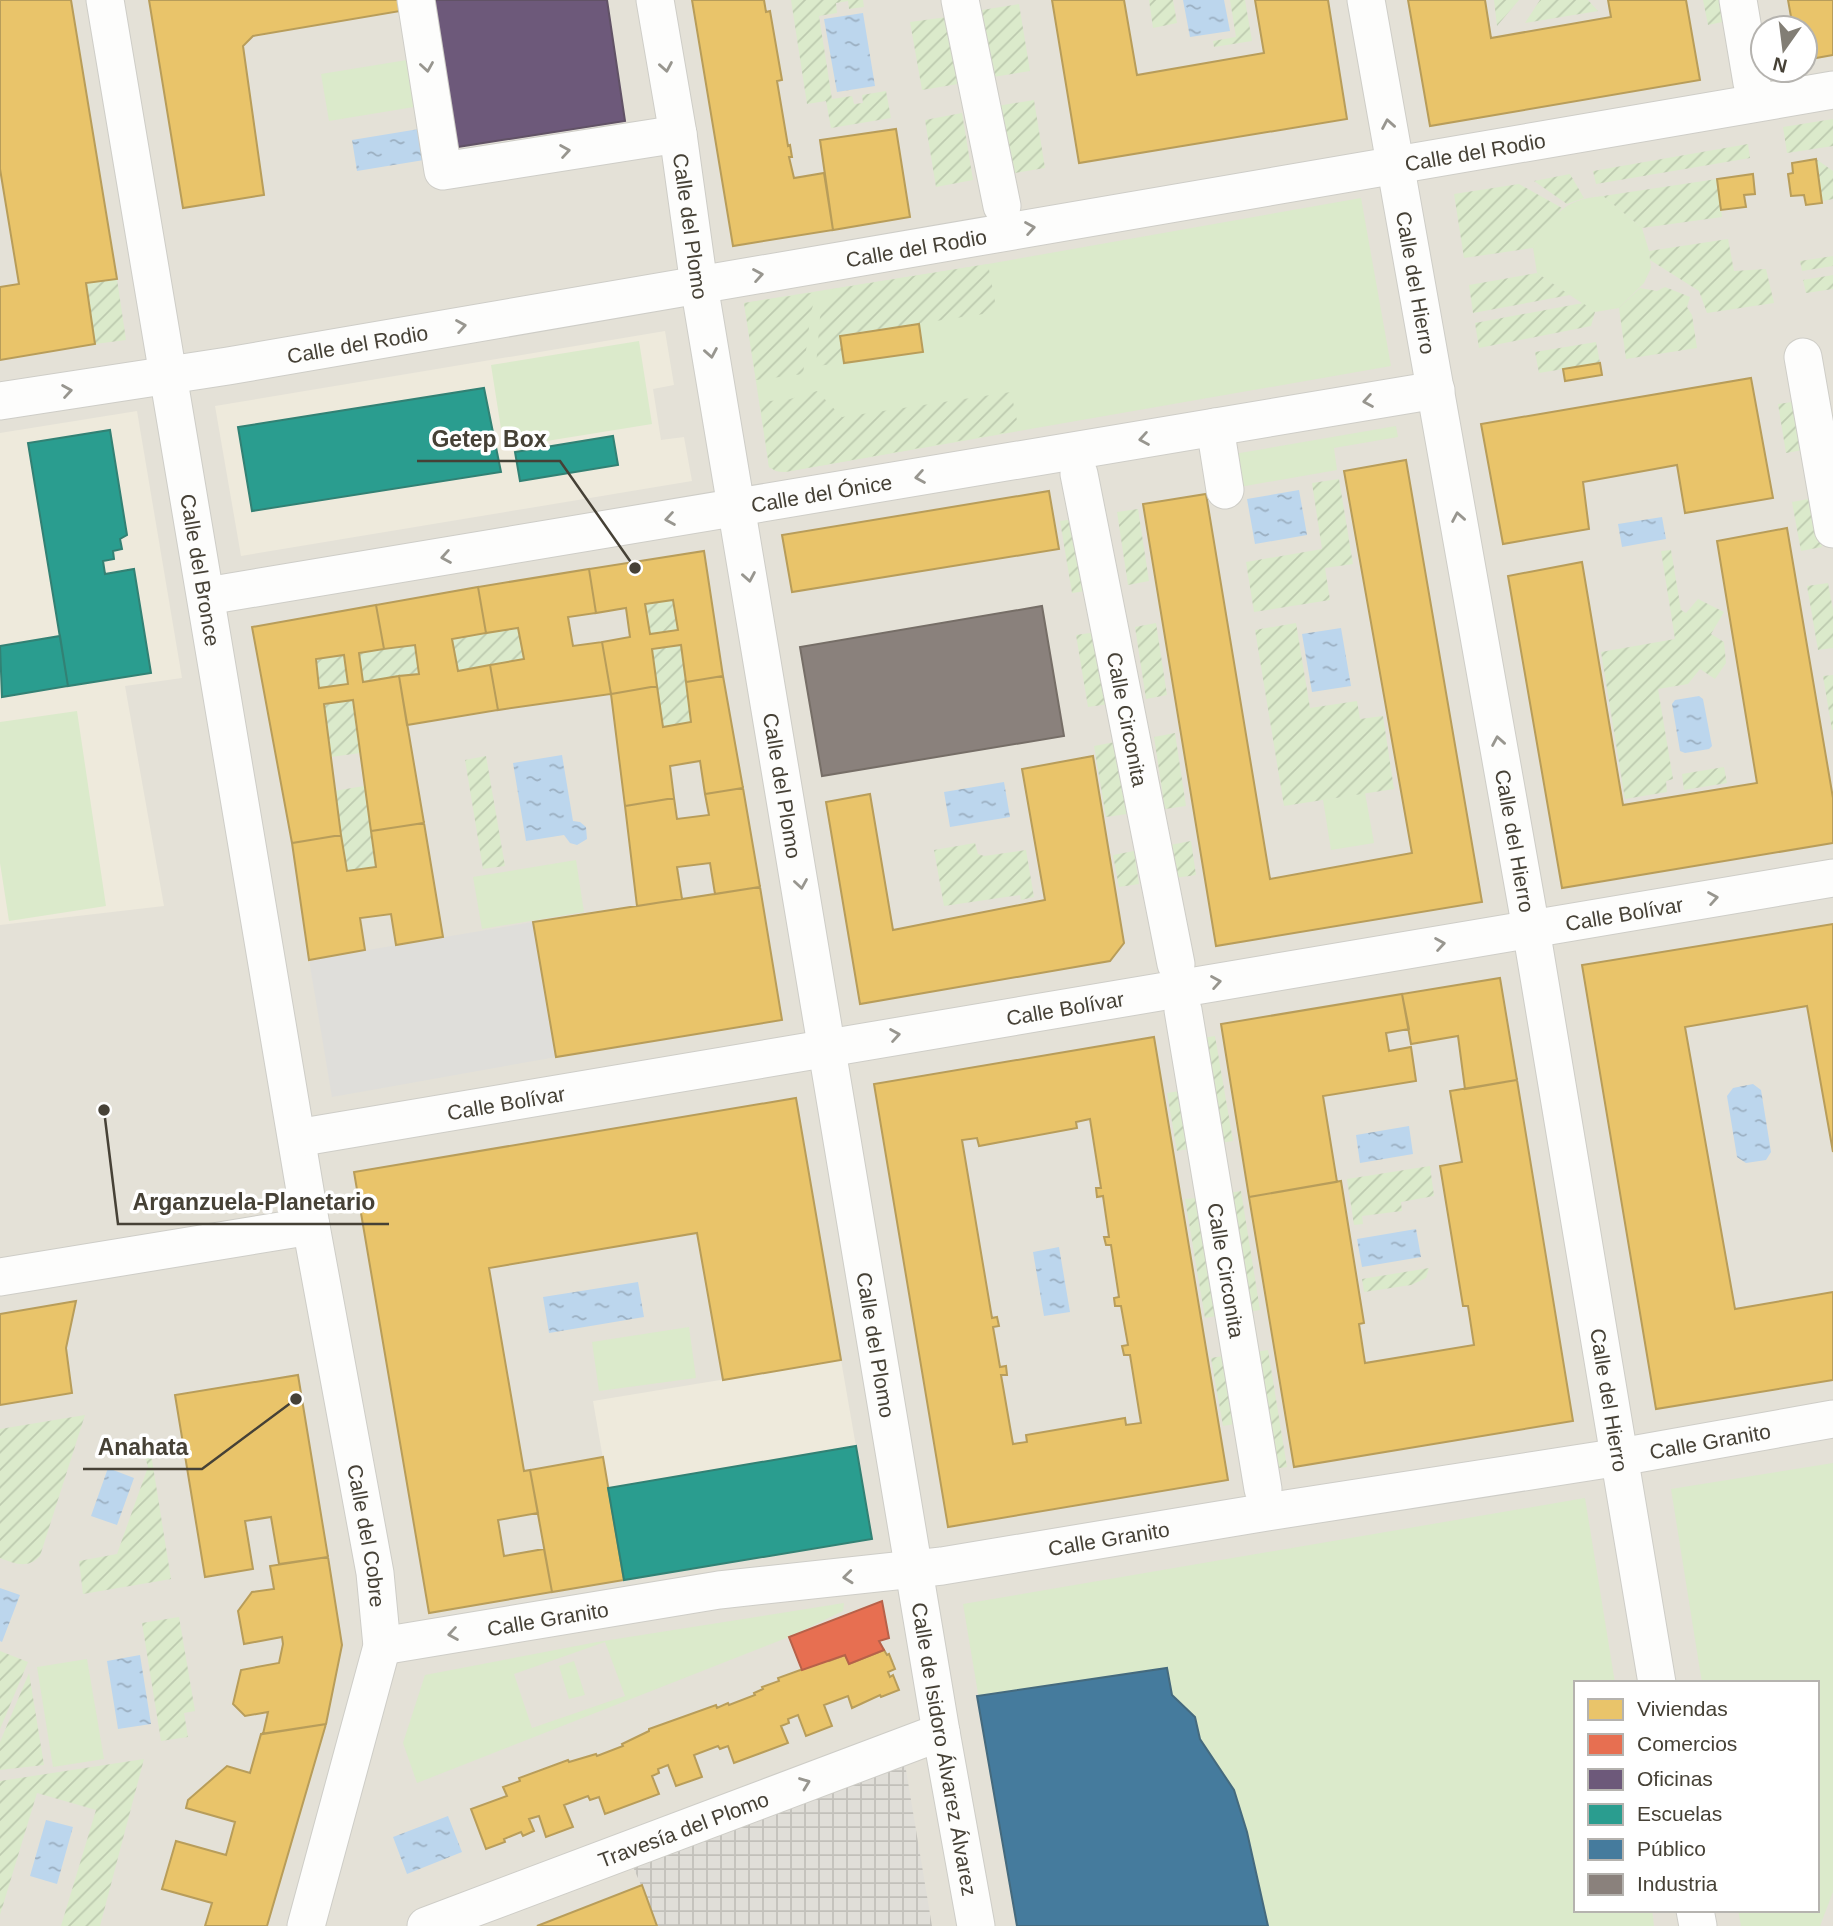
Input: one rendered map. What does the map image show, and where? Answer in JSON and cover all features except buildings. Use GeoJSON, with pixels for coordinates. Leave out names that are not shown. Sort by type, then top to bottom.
{"type":"FeatureCollection","features":[{"type":"Feature","properties":{"kind":"street","name":"Calle del Bronce"},"geometry":{"type":"LineString","coordinates":[[105,0],[297,1138]]}},
{"type":"Feature","properties":{"kind":"street"},"geometry":{"type":"LineString","coordinates":[[416,0],[443,171],[678,134]]}},
{"type":"Feature","properties":{"kind":"street","name":"Calle del Plomo"},"geometry":{"type":"LineString","coordinates":[[655,0],[678,134],[699,285],[915,1570]]}},
{"type":"Feature","properties":{"kind":"street"},"geometry":{"type":"LineString","coordinates":[[960,0],[1002,206]]}},
{"type":"Feature","properties":{"kind":"street","name":"Calle del Hierro"},"geometry":{"type":"LineString","coordinates":[[1366,0],[1531,929],[1657,1681]]}},
{"type":"Feature","properties":{"kind":"street"},"geometry":{"type":"LineString","coordinates":[[1738,0],[1749,65]]}},
{"type":"Feature","properties":{"kind":"street","name":"Calle del Rodio"},"geometry":{"type":"LineString","coordinates":[[0,401],[169,376],[1833,90]]}},
{"type":"Feature","properties":{"kind":"street"},"geometry":{"type":"LineString","coordinates":[[1803,357],[1833,529]]}},
{"type":"Feature","properties":{"kind":"street","name":"Calle del Ónice"},"geometry":{"type":"LineString","coordinates":[[207,596],[1436,390]]}},
{"type":"Feature","properties":{"kind":"street"},"geometry":{"type":"LineString","coordinates":[[1215,427],[1226,490]]}},
{"type":"Feature","properties":{"kind":"street","name":"Calle Circonita"},"geometry":{"type":"LineString","coordinates":[[1079,474],[1176,964]]}},
{"type":"Feature","properties":{"kind":"street","name":"Calle Bolívar"},"geometry":{"type":"LineString","coordinates":[[297,1138],[1833,878]]}},
{"type":"Feature","properties":{"kind":"street","name":"Calle Circonita"},"geometry":{"type":"LineString","coordinates":[[1183,1010],[1263,1489]]}},
{"type":"Feature","properties":{"kind":"street","name":"Calle del Cobre"},"geometry":{"type":"LineString","coordinates":[[297,1138],[374,1573],[382,1646],[306,1926]]}},
{"type":"Feature","properties":{"kind":"street"},"geometry":{"type":"LineString","coordinates":[[0,1277],[311,1226]]}},
{"type":"Feature","properties":{"kind":"street","name":"Calle Granito"},"geometry":{"type":"LineString","coordinates":[[382,1646],[719,1590],[915,1570],[1620,1457],[1833,1419]]}},
{"type":"Feature","properties":{"kind":"street","name":"Calle de Isidoro Álvarez Álvarez"},"geometry":{"type":"LineString","coordinates":[[915,1570],[976,1926]]}},
{"type":"Feature","properties":{"kind":"street","name":"Travesía del Plomo"},"geometry":{"type":"LineString","coordinates":[[426,1926],[941,1732]]}},
{"type":"Feature","properties":{"kind":"shaded area"},"geometry":{"type":"Polygon","coordinates":[[[0,0],[1833,0],[1833,1926],[0,1926],[0,0]]]}},
{"type":"Feature","properties":{"kind":"shaded area"},"geometry":{"type":"Polygon","coordinates":[[[665,331],[674,385],[653,389],[661,440],[684,437],[692,481],[241,556],[215,406],[665,331]]]}},
{"type":"Feature","properties":{"kind":"shaded area"},"geometry":{"type":"Polygon","coordinates":[[[137,411],[182,678],[125,686],[164,906],[0,925],[0,433],[137,411]]]}},
{"type":"Feature","properties":{"kind":"shaded area"},"geometry":{"type":"Polygon","coordinates":[[[533,922],[556,1057],[332,1097],[309,960],[533,922]]]}},
{"type":"Feature","properties":{"kind":"shaded area"},"geometry":{"type":"Polygon","coordinates":[[[841,1360],[872,1539],[624,1580],[593,1401],[841,1360]]]}},
{"type":"Feature","properties":{"kind":"shaded area"},"geometry":{"type":"Polygon","coordinates":[[[902,1746],[932,1926],[537,1926],[641,1885],[626,1851],[902,1746]]]}},
{"type":"Feature","properties":{"kind":"green space"},"geometry":{"type":"Polygon","coordinates":[[[791,0],[863,0],[864,7],[849,9],[848,1],[836,3],[837,13],[819,16],[832,99],[852,96],[854,104],[863,103],[862,95],[886,91],[891,118],[831,128],[826,101],[807,104],[791,0]]]}},
{"type":"Feature","properties":{"kind":"green space"},"geometry":{"type":"Polygon","coordinates":[[[1149,0],[1173,0],[1177,23],[1153,28],[1149,0]]]}},
{"type":"Feature","properties":{"kind":"green space"},"geometry":{"type":"Polygon","coordinates":[[[1230,0],[1245,0],[1252,41],[1214,47],[1213,41],[1236,37],[1230,0]]]}},
{"type":"Feature","properties":{"kind":"green space"},"geometry":{"type":"Polygon","coordinates":[[[1494,0],[1519,0],[1497,26],[1494,0]]]}},
{"type":"Feature","properties":{"kind":"green space"},"geometry":{"type":"Polygon","coordinates":[[[1540,0],[1588,0],[1598,11],[1525,23],[1540,0]]]}},
{"type":"Feature","properties":{"kind":"green space"},"geometry":{"type":"Polygon","coordinates":[[[1703,0],[1729,0],[1732,20],[1708,25],[1703,0]]]}},
{"type":"Feature","properties":{"kind":"green space"},"geometry":{"type":"Polygon","coordinates":[[[1019,4],[1030,71],[993,77],[982,10],[1019,4]]]}},
{"type":"Feature","properties":{"kind":"green space"},"geometry":{"type":"Polygon","coordinates":[[[947,17],[958,84],[922,90],[910,22],[947,17]]]}},
{"type":"Feature","properties":{"kind":"green space"},"geometry":{"type":"Polygon","coordinates":[[[413,59],[420,106],[329,121],[321,74],[413,59]]]}},
{"type":"Feature","properties":{"kind":"green space"},"geometry":{"type":"Polygon","coordinates":[[[1034,100],[1045,168],[1008,174],[997,106],[1034,100]]]}},
{"type":"Feature","properties":{"kind":"green space"},"geometry":{"type":"Polygon","coordinates":[[[962,113],[973,180],[936,187],[925,120],[962,113]]]}},
{"type":"Feature","properties":{"kind":"green space"},"geometry":{"type":"Polygon","coordinates":[[[1833,119],[1833,146],[1787,153],[1783,127],[1833,119]]]}},
{"type":"Feature","properties":{"kind":"green space"},"geometry":{"type":"Polygon","coordinates":[[[1748,144],[1750,158],[1596,184],[1593,171],[1748,144]]]}},
{"type":"Feature","properties":{"kind":"green space"},"geometry":{"type":"Polygon","coordinates":[[[1816,159],[1833,171],[1833,199],[1822,201],[1816,159]]]}},
{"type":"Feature","properties":{"kind":"green space"},"geometry":{"type":"Polygon","coordinates":[[[1570,174],[1584,198],[1567,204],[1534,181],[1570,174]]]}},
{"type":"Feature","properties":{"kind":"green space"},"geometry":{"type":"Polygon","coordinates":[[[1717,179],[1722,217],[1642,228],[1603,196],[1717,179]]]}},
{"type":"Feature","properties":{"kind":"green space"},"geometry":{"type":"Polygon","coordinates":[[[1519,184],[1562,208],[1533,248],[1464,258],[1454,194],[1519,184]]]}},
{"type":"Feature","properties":{"kind":"green space"},"geometry":{"type":"Polygon","coordinates":[[[1603,196],[1642,228],[1651,268],[1644,283],[1619,308],[1595,312],[1537,273],[1533,248],[1560,211],[1577,201],[1603,196]]]}},
{"type":"Feature","properties":{"kind":"green space"},"geometry":{"type":"Polygon","coordinates":[[[1361,198],[1391,366],[785,472],[769,467],[744,303],[988,264],[1361,198]]]}},
{"type":"Feature","properties":{"kind":"green space"},"geometry":{"type":"Polygon","coordinates":[[[1728,239],[1734,271],[1766,269],[1774,303],[1707,313],[1699,291],[1650,260],[1649,251],[1728,239]]]}},
{"type":"Feature","properties":{"kind":"green space"},"geometry":{"type":"Polygon","coordinates":[[[1833,256],[1833,266],[1802,271],[1800,261],[1833,256]]]}},
{"type":"Feature","properties":{"kind":"green space"},"geometry":{"type":"Polygon","coordinates":[[[988,264],[997,312],[840,335],[844,363],[816,366],[820,317],[833,289],[988,264]]]}},
{"type":"Feature","properties":{"kind":"green space"},"geometry":{"type":"Polygon","coordinates":[[[1537,273],[1570,295],[1473,313],[1469,285],[1537,273]]]}},
{"type":"Feature","properties":{"kind":"green space"},"geometry":{"type":"Polygon","coordinates":[[[1833,275],[1833,289],[1806,293],[1803,280],[1833,275]]]}},
{"type":"Feature","properties":{"kind":"green space"},"geometry":{"type":"Polygon","coordinates":[[[117,279],[126,340],[95,344],[86,283],[117,279]]]}},
{"type":"Feature","properties":{"kind":"green space"},"geometry":{"type":"Polygon","coordinates":[[[1665,287],[1690,297],[1687,307],[1692,315],[1697,348],[1626,359],[1619,308],[1640,288],[1657,291],[1665,287]]]}},
{"type":"Feature","properties":{"kind":"green space"},"geometry":{"type":"Polygon","coordinates":[[[817,292],[811,312],[803,374],[756,380],[744,303],[817,292]]]}},
{"type":"Feature","properties":{"kind":"green space"},"geometry":{"type":"Polygon","coordinates":[[[1583,303],[1595,312],[1591,326],[1479,348],[1475,323],[1583,303]]]}},
{"type":"Feature","properties":{"kind":"green space"},"geometry":{"type":"Polygon","coordinates":[[[639,341],[652,424],[504,448],[491,365],[639,341]]]}},
{"type":"Feature","properties":{"kind":"green space"},"geometry":{"type":"Polygon","coordinates":[[[1596,342],[1600,363],[1539,373],[1535,352],[1596,342]]]}},
{"type":"Feature","properties":{"kind":"green space"},"geometry":{"type":"Polygon","coordinates":[[[817,391],[842,417],[1011,392],[1019,430],[785,472],[776,471],[769,467],[760,402],[790,399],[817,391]]]}},
{"type":"Feature","properties":{"kind":"green space"},"geometry":{"type":"Polygon","coordinates":[[[1799,401],[1808,449],[1786,453],[1778,404],[1799,401]]]}},
{"type":"Feature","properties":{"kind":"green space"},"geometry":{"type":"Polygon","coordinates":[[[1396,426],[1398,437],[1334,448],[1337,470],[1234,488],[1228,455],[1396,426]]]}},
{"type":"Feature","properties":{"kind":"green space"},"geometry":{"type":"Polygon","coordinates":[[[1339,479],[1353,564],[1325,568],[1330,600],[1254,612],[1246,562],[1322,549],[1312,483],[1339,479]]]}},
{"type":"Feature","properties":{"kind":"green space"},"geometry":{"type":"Polygon","coordinates":[[[1814,498],[1822,547],[1801,551],[1792,502],[1814,498]]]}},
{"type":"Feature","properties":{"kind":"green space"},"geometry":{"type":"Polygon","coordinates":[[[1138,509],[1149,581],[1128,585],[1117,512],[1138,509]]]}},
{"type":"Feature","properties":{"kind":"green space"},"geometry":{"type":"Polygon","coordinates":[[[1081,518],[1093,590],[1072,593],[1060,521],[1081,518]]]}},
{"type":"Feature","properties":{"kind":"green space"},"geometry":{"type":"Polygon","coordinates":[[[1671,550],[1681,610],[1686,613],[1698,599],[1724,612],[1711,634],[1724,642],[1726,663],[1715,679],[1700,669],[1688,684],[1658,689],[1673,779],[1666,781],[1667,792],[1625,799],[1601,652],[1675,639],[1661,551],[1671,550]]]}},
{"type":"Feature","properties":{"kind":"green space"},"geometry":{"type":"Polygon","coordinates":[[[1828,583],[1833,610],[1833,648],[1818,650],[1807,586],[1828,583]]]}},
{"type":"Feature","properties":{"kind":"green space"},"geometry":{"type":"Polygon","coordinates":[[[673,600],[678,630],[650,634],[646,604],[673,600]]]}},
{"type":"Feature","properties":{"kind":"green space"},"geometry":{"type":"Polygon","coordinates":[[[1156,623],[1167,695],[1146,699],[1135,627],[1156,623]]]}},
{"type":"Feature","properties":{"kind":"green space"},"geometry":{"type":"Polygon","coordinates":[[[1296,623],[1310,708],[1357,701],[1360,719],[1383,716],[1394,789],[1284,806],[1255,630],[1296,623]]]}},
{"type":"Feature","properties":{"kind":"green space"},"geometry":{"type":"Polygon","coordinates":[[[518,628],[524,659],[458,671],[452,639],[518,628]]]}},
{"type":"Feature","properties":{"kind":"green space"},"geometry":{"type":"Polygon","coordinates":[[[1097,632],[1109,704],[1088,707],[1076,635],[1097,632]]]}},
{"type":"Feature","properties":{"kind":"green space"},"geometry":{"type":"Polygon","coordinates":[[[415,645],[419,674],[363,682],[359,653],[415,645]]]}},
{"type":"Feature","properties":{"kind":"green space"},"geometry":{"type":"Polygon","coordinates":[[[681,645],[691,722],[663,727],[652,649],[681,645]]]}},
{"type":"Feature","properties":{"kind":"green space"},"geometry":{"type":"Polygon","coordinates":[[[344,655],[348,684],[319,688],[316,659],[344,655]]]}},
{"type":"Feature","properties":{"kind":"green space"},"geometry":{"type":"Polygon","coordinates":[[[1833,675],[1833,730],[1832,730],[1823,676],[1833,675]]]}},
{"type":"Feature","properties":{"kind":"green space"},"geometry":{"type":"Polygon","coordinates":[[[353,700],[360,753],[331,757],[324,704],[353,700]]]}},
{"type":"Feature","properties":{"kind":"green space"},"geometry":{"type":"Polygon","coordinates":[[[77,711],[106,906],[9,921],[0,863],[0,722],[77,711]]]}},
{"type":"Feature","properties":{"kind":"green space"},"geometry":{"type":"Polygon","coordinates":[[[1175,733],[1186,806],[1165,809],[1154,737],[1175,733]]]}},
{"type":"Feature","properties":{"kind":"green space"},"geometry":{"type":"Polygon","coordinates":[[[1115,742],[1127,814],[1106,817],[1094,746],[1115,742]]]}},
{"type":"Feature","properties":{"kind":"green space"},"geometry":{"type":"Polygon","coordinates":[[[486,756],[505,866],[483,869],[465,760],[486,756]]]}},
{"type":"Feature","properties":{"kind":"green space"},"geometry":{"type":"Polygon","coordinates":[[[1724,767],[1727,783],[1684,790],[1682,774],[1724,767]]]}},
{"type":"Feature","properties":{"kind":"green space"},"geometry":{"type":"Polygon","coordinates":[[[364,786],[376,867],[347,871],[334,791],[364,786]]]}},
{"type":"Feature","properties":{"kind":"green space"},"geometry":{"type":"Polygon","coordinates":[[[1365,793],[1374,843],[1331,850],[1323,800],[1365,793]]]}},
{"type":"Feature","properties":{"kind":"green space"},"geometry":{"type":"Polygon","coordinates":[[[1191,841],[1196,875],[1175,878],[1170,845],[1191,841]]]}},
{"type":"Feature","properties":{"kind":"green space"},"geometry":{"type":"Polygon","coordinates":[[[975,843],[978,854],[984,856],[1026,850],[1034,897],[1021,900],[1020,895],[944,906],[934,850],[975,843]]]}},
{"type":"Feature","properties":{"kind":"green space"},"geometry":{"type":"Polygon","coordinates":[[[1134,851],[1139,884],[1119,887],[1113,855],[1134,851]]]}},
{"type":"Feature","properties":{"kind":"green space"},"geometry":{"type":"Polygon","coordinates":[[[576,860],[584,912],[482,929],[473,877],[576,860]]]}},
{"type":"Feature","properties":{"kind":"green space"},"geometry":{"type":"Polygon","coordinates":[[[1215,1036],[1233,1141],[1214,1144],[1196,1039],[1215,1036]]]}},
{"type":"Feature","properties":{"kind":"green space"},"geometry":{"type":"Polygon","coordinates":[[[1179,1091],[1189,1149],[1177,1151],[1167,1093],[1179,1091]]]}},
{"type":"Feature","properties":{"kind":"green space"},"geometry":{"type":"Polygon","coordinates":[[[1430,1166],[1434,1196],[1401,1202],[1402,1211],[1362,1216],[1363,1224],[1354,1225],[1347,1179],[1430,1166]]]}},
{"type":"Feature","properties":{"kind":"green space"},"geometry":{"type":"Polygon","coordinates":[[[1241,1191],[1260,1310],[1242,1313],[1222,1194],[1241,1191]]]}},
{"type":"Feature","properties":{"kind":"green space"},"geometry":{"type":"Polygon","coordinates":[[[1197,1198],[1217,1316],[1205,1318],[1185,1199],[1197,1198]]]}},
{"type":"Feature","properties":{"kind":"green space"},"geometry":{"type":"Polygon","coordinates":[[[1429,1268],[1426,1278],[1411,1285],[1364,1292],[1362,1279],[1429,1268]]]}},
{"type":"Feature","properties":{"kind":"green space"},"geometry":{"type":"Polygon","coordinates":[[[689,1327],[696,1378],[599,1391],[592,1342],[689,1327]]]}},
{"type":"Feature","properties":{"kind":"green space"},"geometry":{"type":"Polygon","coordinates":[[[1268,1350],[1287,1467],[1267,1470],[1248,1353],[1268,1350]]]}},
{"type":"Feature","properties":{"kind":"green space"},"geometry":{"type":"Polygon","coordinates":[[[1223,1356],[1235,1424],[1223,1426],[1211,1358],[1223,1356]]]}},
{"type":"Feature","properties":{"kind":"green space"},"geometry":{"type":"Polygon","coordinates":[[[85,1415],[40,1556],[26,1564],[0,1558],[0,1429],[85,1415]]]}},
{"type":"Feature","properties":{"kind":"green space"},"geometry":{"type":"Polygon","coordinates":[[[148,1435],[171,1579],[83,1594],[79,1561],[117,1554],[148,1467],[139,1437],[148,1435]]]}},
{"type":"Feature","properties":{"kind":"green space"},"geometry":{"type":"Polygon","coordinates":[[[1833,1463],[1833,1892],[1820,1926],[1741,1926],[1738,1912],[1819,1912],[1819,1681],[1702,1681],[1671,1489],[1833,1463]]]}},
{"type":"Feature","properties":{"kind":"green space"},"geometry":{"type":"Polygon","coordinates":[[[1585,1498],[1615,1681],[1574,1681],[1574,1912],[1652,1912],[1654,1926],[1017,1926],[963,1604],[1585,1498]]]}},
{"type":"Feature","properties":{"kind":"green space"},"geometry":{"type":"Polygon","coordinates":[[[844,1603],[843,1611],[789,1637],[417,1783],[403,1743],[425,1675],[597,1642],[844,1603]],[[605,1642],[514,1674],[532,1728],[625,1696],[605,1642]]]}},
{"type":"Feature","properties":{"kind":"green space"},"geometry":{"type":"Polygon","coordinates":[[[179,1617],[195,1711],[184,1713],[188,1737],[161,1741],[142,1623],[179,1617]]]}},
{"type":"Feature","properties":{"kind":"green space"},"geometry":{"type":"Polygon","coordinates":[[[0,1651],[28,1662],[0,1729],[0,1651]]]}},
{"type":"Feature","properties":{"kind":"green space"},"geometry":{"type":"Polygon","coordinates":[[[87,1659],[104,1759],[53,1767],[37,1667],[87,1659]]]}},
{"type":"Feature","properties":{"kind":"green space"},"geometry":{"type":"Polygon","coordinates":[[[574,1661],[585,1695],[569,1699],[559,1666],[574,1661]]]}},
{"type":"Feature","properties":{"kind":"green space"},"geometry":{"type":"Polygon","coordinates":[[[29,1673],[44,1765],[0,1770],[0,1742],[29,1673]]]}},
{"type":"Feature","properties":{"kind":"green space"},"geometry":{"type":"Polygon","coordinates":[[[144,1759],[100,1926],[61,1926],[96,1810],[37,1793],[0,1915],[0,1781],[144,1759]]]}},
{"type":"Feature","properties":{"kind":"water"},"geometry":{"type":"Polygon","coordinates":[[[1183,0],[1224,0],[1230,31],[1190,37],[1183,0]]]}},
{"type":"Feature","properties":{"kind":"water"},"geometry":{"type":"Polygon","coordinates":[[[863,13],[875,86],[837,92],[824,19],[863,13]]]}},
{"type":"Feature","properties":{"kind":"water"},"geometry":{"type":"Polygon","coordinates":[[[425,128],[430,159],[357,171],[352,140],[425,128]]]}},
{"type":"Feature","properties":{"kind":"water"},"geometry":{"type":"Polygon","coordinates":[[[1299,490],[1307,535],[1255,544],[1247,499],[1299,490]]]}},
{"type":"Feature","properties":{"kind":"water"},"geometry":{"type":"Polygon","coordinates":[[[1662,517],[1666,539],[1622,547],[1618,524],[1662,517]]]}},
{"type":"Feature","properties":{"kind":"water"},"geometry":{"type":"Polygon","coordinates":[[[1341,628],[1351,686],[1312,692],[1302,634],[1341,628]]]}},
{"type":"Feature","properties":{"kind":"water"},"geometry":{"type":"Polygon","coordinates":[[[1699,696],[1703,699],[1712,746],[1709,749],[1685,753],[1680,751],[1672,704],[1675,700],[1699,696]]]}},
{"type":"Feature","properties":{"kind":"water"},"geometry":{"type":"Polygon","coordinates":[[[562,755],[573,821],[586,827],[587,839],[577,845],[570,843],[564,835],[526,841],[513,763],[562,755]]]}},
{"type":"Feature","properties":{"kind":"water"},"geometry":{"type":"Polygon","coordinates":[[[1004,782],[1010,817],[950,827],[944,792],[1004,782]]]}},
{"type":"Feature","properties":{"kind":"water"},"geometry":{"type":"Polygon","coordinates":[[[1753,1084],[1761,1090],[1771,1152],[1766,1160],[1746,1163],[1737,1157],[1727,1096],[1733,1088],[1753,1084]]]}},
{"type":"Feature","properties":{"kind":"water"},"geometry":{"type":"Polygon","coordinates":[[[1409,1126],[1413,1154],[1360,1163],[1356,1135],[1409,1126]]]}},
{"type":"Feature","properties":{"kind":"water"},"geometry":{"type":"Polygon","coordinates":[[[1416,1229],[1421,1257],[1362,1267],[1357,1239],[1416,1229]]]}},
{"type":"Feature","properties":{"kind":"water"},"geometry":{"type":"Polygon","coordinates":[[[1059,1247],[1070,1312],[1044,1316],[1033,1252],[1059,1247]]]}},
{"type":"Feature","properties":{"kind":"water"},"geometry":{"type":"Polygon","coordinates":[[[638,1282],[644,1317],[549,1333],[543,1297],[638,1282]]]}},
{"type":"Feature","properties":{"kind":"water"},"geometry":{"type":"Polygon","coordinates":[[[108,1468],[134,1478],[117,1525],[91,1516],[108,1468]]]}},
{"type":"Feature","properties":{"kind":"water"},"geometry":{"type":"Polygon","coordinates":[[[0,1588],[20,1595],[2,1642],[0,1641],[0,1588]]]}},
{"type":"Feature","properties":{"kind":"water"},"geometry":{"type":"Polygon","coordinates":[[[140,1655],[151,1724],[118,1729],[107,1661],[140,1655]]]}},
{"type":"Feature","properties":{"kind":"water"},"geometry":{"type":"Polygon","coordinates":[[[448,1816],[462,1852],[407,1874],[393,1837],[448,1816]]]}},
{"type":"Feature","properties":{"kind":"water"},"geometry":{"type":"Polygon","coordinates":[[[46,1820],[73,1827],[57,1884],[30,1876],[46,1820]]]}},
{"type":"Feature","properties":{"kind":"place","name":"Getep Box"},"geometry":{"type":"Point","coordinates":[635,568]}},
{"type":"Feature","properties":{"kind":"place","name":"Arganzuela-Planetario"},"geometry":{"type":"Point","coordinates":[104,1110]}},
{"type":"Feature","properties":{"kind":"place","name":"Anahata"},"geometry":{"type":"Point","coordinates":[296,1399]}}]}
